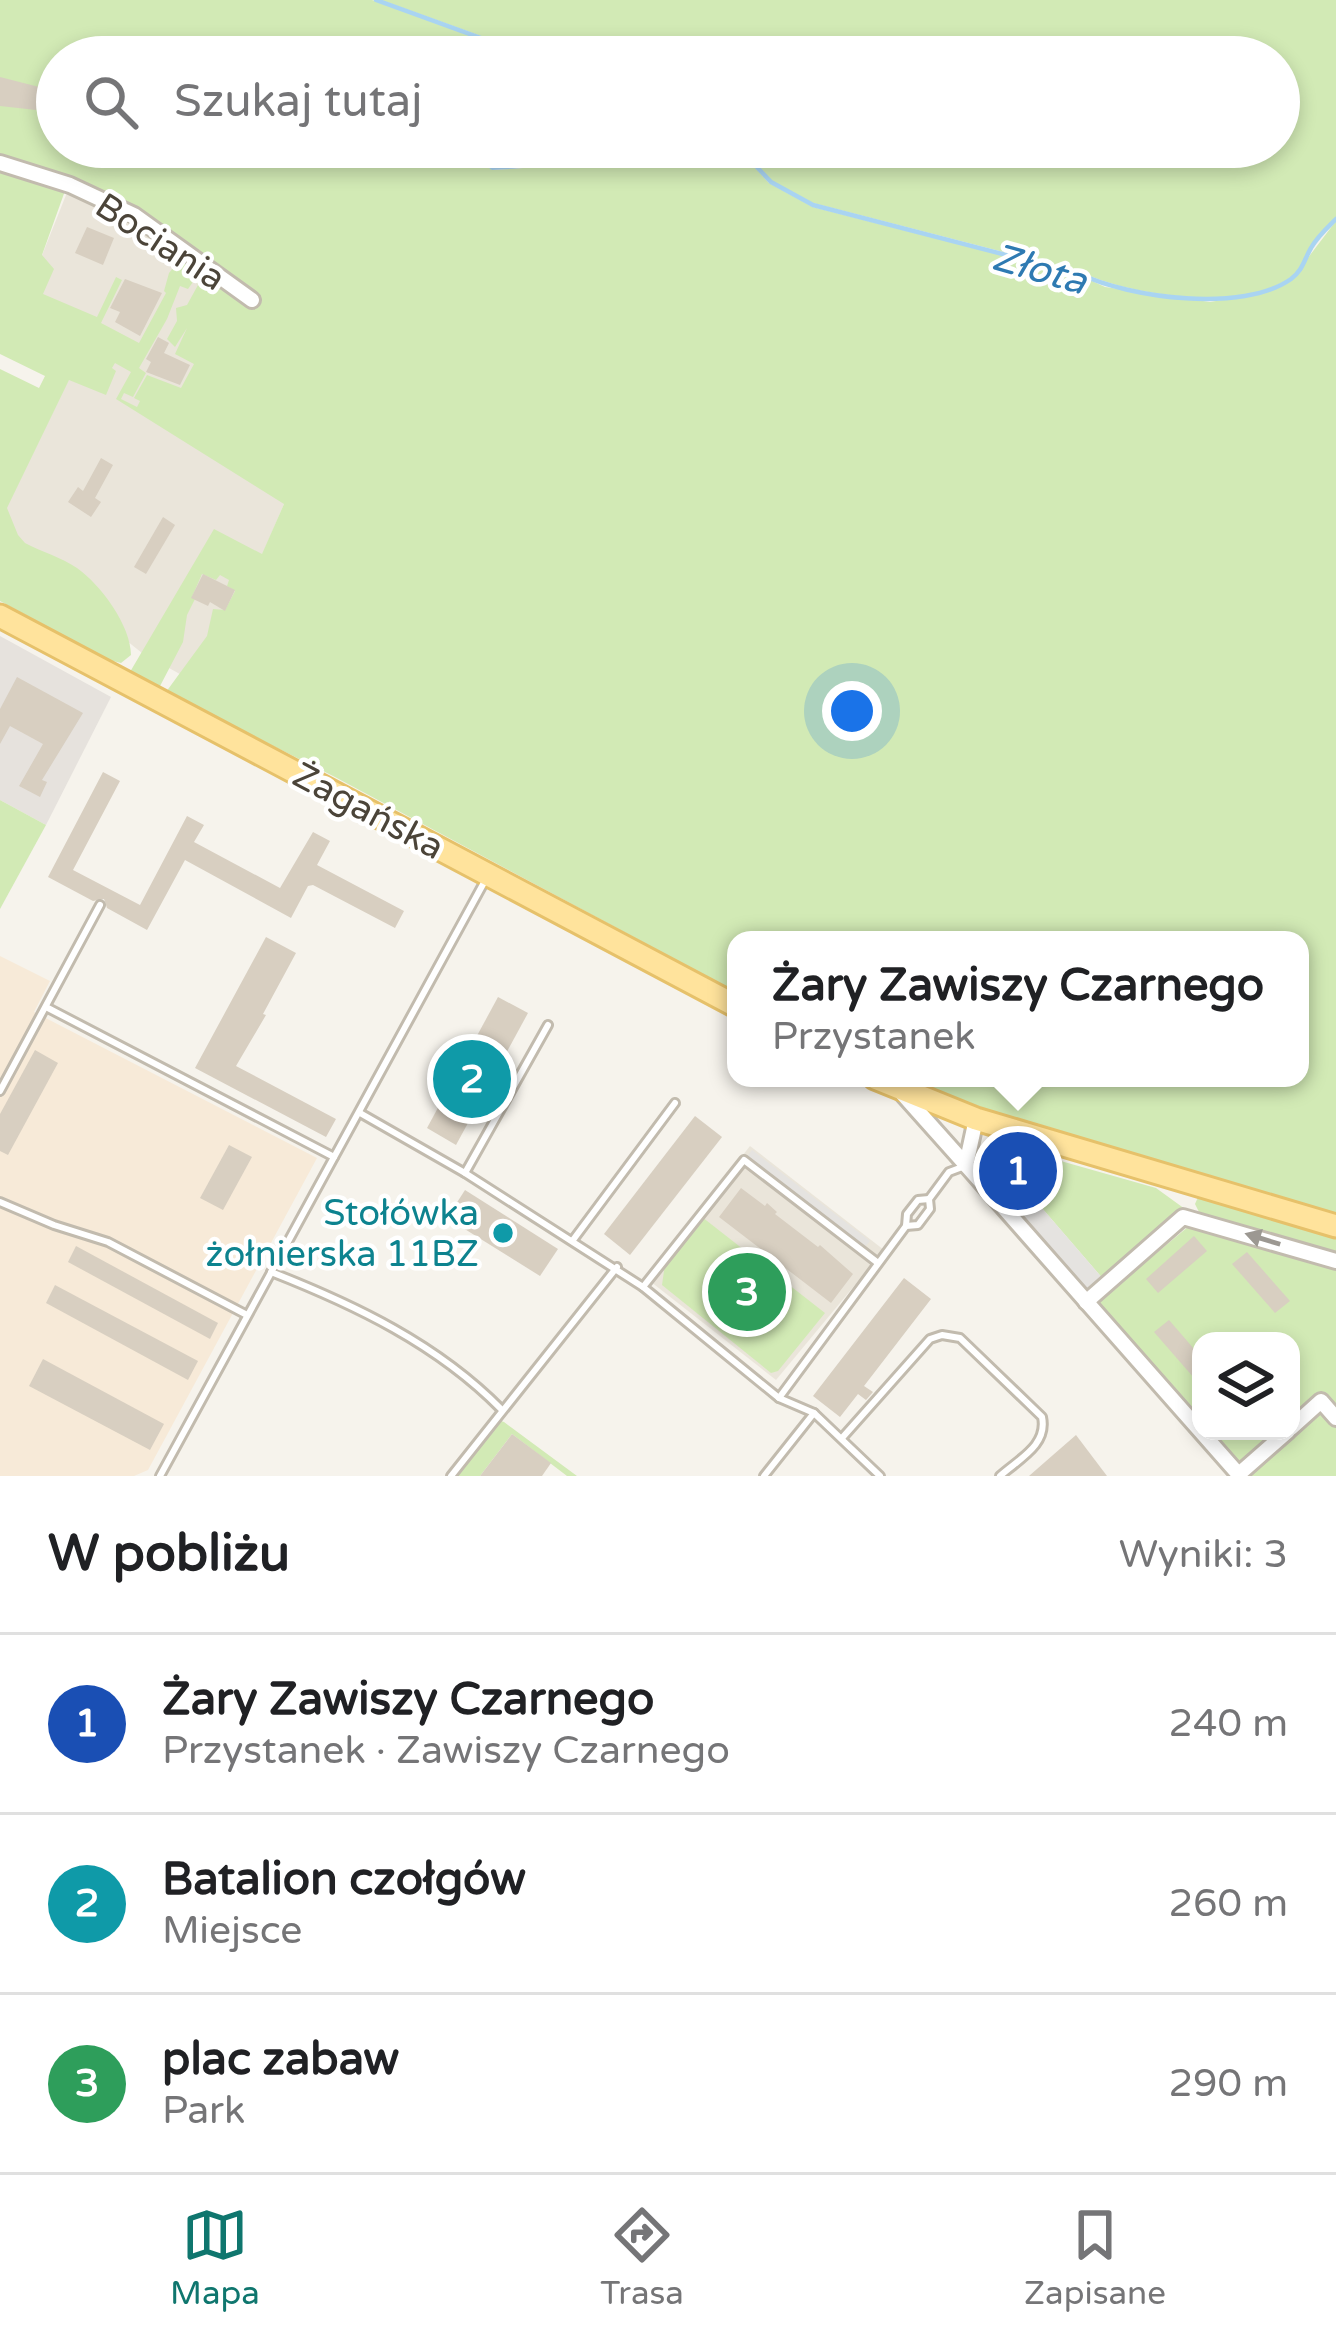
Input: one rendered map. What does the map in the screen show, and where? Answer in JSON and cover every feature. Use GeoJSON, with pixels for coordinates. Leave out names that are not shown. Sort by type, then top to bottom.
{"type":"FeatureCollection","features":[{"type":"Feature","properties":{"kind":"main road","name":"Żagańska"},"geometry":{"type":"LineString","coordinates":[[0,616],[727,1001]]}},
{"type":"Feature","properties":{"kind":"main road"},"geometry":{"type":"LineString","coordinates":[[894,1087],[976,1119],[1336,1226]]}},
{"type":"Feature","properties":{"kind":"street","name":"Bociania"},"geometry":{"type":"LineString","coordinates":[[0,164],[70,185],[134,215],[252,300]]}},
{"type":"Feature","properties":{"kind":"street"},"geometry":{"type":"LineString","coordinates":[[900,1090],[1240,1475],[1278,1440]]}},
{"type":"Feature","properties":{"kind":"street"},"geometry":{"type":"LineString","coordinates":[[966,1166],[976,1119]]}},
{"type":"Feature","properties":{"kind":"street"},"geometry":{"type":"LineString","coordinates":[[1191,1217],[1189,1208],[1198,1185]]}},
{"type":"Feature","properties":{"kind":"street"},"geometry":{"type":"LineString","coordinates":[[1086,1303],[1183,1217],[1336,1261]]}},
{"type":"Feature","properties":{"kind":"street"},"geometry":{"type":"LineString","coordinates":[[1300,1420],[1322,1401],[1336,1418]]}},
{"type":"Feature","properties":{"kind":"lane"},"geometry":{"type":"LineString","coordinates":[[160,1476],[488,873]]}},
{"type":"Feature","properties":{"kind":"lane"},"geometry":{"type":"LineString","coordinates":[[0,1091],[100,905]]}},
{"type":"Feature","properties":{"kind":"lane"},"geometry":{"type":"LineString","coordinates":[[46,1007],[334,1157]]}},
{"type":"Feature","properties":{"kind":"lane"},"geometry":{"type":"LineString","coordinates":[[465,1173],[548,1025]]}},
{"type":"Feature","properties":{"kind":"lane"},"geometry":{"type":"LineString","coordinates":[[573,1240],[675,1103]]}},
{"type":"Feature","properties":{"kind":"lane"},"geometry":{"type":"LineString","coordinates":[[359,1113],[616,1267],[779,1398],[814,1413],[880,1476]]}},
{"type":"Feature","properties":{"kind":"lane"},"geometry":{"type":"LineString","coordinates":[[643,1287],[744,1160],[878,1263]]}},
{"type":"Feature","properties":{"kind":"lane"},"geometry":{"type":"LineString","coordinates":[[779,1398],[906,1226],[907,1214],[919,1200],[929,1199],[950,1172],[966,1166]]}},
{"type":"Feature","properties":{"kind":"lane"},"geometry":{"type":"LineString","coordinates":[[0,1202],[107,1242],[247,1315]]}},
{"type":"Feature","properties":{"kind":"lane"},"geometry":{"type":"LineString","coordinates":[[452,1476],[616,1267]]}},
{"type":"Feature","properties":{"kind":"lane"},"geometry":{"type":"LineString","coordinates":[[271,1272],[322,1292],[441,1354],[501,1409]]}},
{"type":"Feature","properties":{"kind":"lane"},"geometry":{"type":"LineString","coordinates":[[842,1438],[930,1339],[952,1334],[1042,1417],[1041,1440],[1000,1476]]}},
{"type":"Feature","properties":{"kind":"lane"},"geometry":{"type":"LineString","coordinates":[[764,1476],[814,1413]]}},
{"type":"Feature","properties":{"kind":"shaded area"},"geometry":{"type":"Polygon","coordinates":[[[70,185],[134,215],[243,294],[284,504],[205,688],[142,653],[0,539],[0,521],[69,379],[29,288],[70,185]]]}},
{"type":"Feature","properties":{"kind":"shaded area"},"geometry":{"type":"Polygon","coordinates":[[[0,636],[111,697],[46,825],[0,800],[0,636]]]}},
{"type":"Feature","properties":{"kind":"shaded area"},"geometry":{"type":"Polygon","coordinates":[[[0,956],[50,981],[34,1012],[317,1158],[148,1470],[134,1476],[0,1476],[0,956]]]}},
{"type":"Feature","properties":{"kind":"shaded area"},"geometry":{"type":"Polygon","coordinates":[[[750,1146],[884,1250],[776,1380],[646,1278],[750,1146]]]}},
{"type":"Feature","properties":{"kind":"shaded area"},"geometry":{"type":"Polygon","coordinates":[[[752,1150],[870,1241],[863,1249],[746,1158],[752,1150]]]}},
{"type":"Feature","properties":{"kind":"shaded area"},"geometry":{"type":"Polygon","coordinates":[[[1035,1200],[1104,1280],[1091,1291],[1082,1288],[1019,1215],[1035,1200]]]}},
{"type":"Feature","properties":{"kind":"green space"},"geometry":{"type":"Polygon","coordinates":[[[0,0],[372,0],[471,36],[36,36],[36,168],[755,168],[769,183],[813,207],[1079,275],[1105,287],[1210,302],[1264,293],[1291,280],[1336,221],[1336,1213],[1039,1127],[924,1087],[1309,1087],[1309,931],[727,931],[727,987],[166,692],[207,636],[213,609],[225,610],[235,591],[220,575],[216,580],[202,574],[183,642],[159,688],[130,672],[214,529],[262,554],[284,504],[116,399],[131,372],[115,363],[106,395],[69,380],[7,508],[25,543],[77,568],[105,595],[126,632],[131,655],[121,663],[109,660],[0,601],[0,369],[39,388],[45,376],[0,354],[0,166],[66,188],[42,255],[54,269],[43,294],[97,317],[116,277],[122,280],[101,323],[139,343],[178,262],[162,244],[165,237],[128,207],[73,180],[0,157],[0,0]],[[195,279],[188,289],[180,286],[139,368],[146,373],[133,397],[124,393],[121,399],[137,407],[140,401],[134,398],[147,375],[181,388],[194,364],[175,354],[187,328],[175,347],[167,339],[177,321],[176,308],[187,305],[198,285],[195,279]]]}},
{"type":"Feature","properties":{"kind":"green space"},"geometry":{"type":"Polygon","coordinates":[[[381,0],[1336,0],[1336,217],[1291,277],[1245,294],[1187,297],[1128,288],[813,203],[772,181],[761,168],[1300,168],[1300,36],[481,36],[381,0]]]}},
{"type":"Feature","properties":{"kind":"green space"},"geometry":{"type":"Polygon","coordinates":[[[0,800],[46,825],[0,909],[0,800]]]}},
{"type":"Feature","properties":{"kind":"green space"},"geometry":{"type":"Polygon","coordinates":[[[1029,1152],[1156,1188],[1185,1209],[1104,1280],[1035,1200],[1019,1215],[1017,1212],[1020,1209],[1012,1200],[1021,1184],[1008,1173],[1029,1152]]]}},
{"type":"Feature","properties":{"kind":"green space"},"geometry":{"type":"Polygon","coordinates":[[[1199,1195],[1336,1232],[1336,1257],[1201,1216],[1195,1204],[1199,1195]]]}},
{"type":"Feature","properties":{"kind":"green space"},"geometry":{"type":"Polygon","coordinates":[[[702,1217],[825,1313],[778,1371],[771,1373],[662,1285],[665,1264],[702,1217]]]}},
{"type":"Feature","properties":{"kind":"green space"},"geometry":{"type":"Polygon","coordinates":[[[1189,1226],[1336,1268],[1336,1476],[1247,1476],[1216,1440],[1300,1440],[1300,1332],[1192,1332],[1192,1413],[1099,1301],[1189,1226]]]}},
{"type":"Feature","properties":{"kind":"green space"},"geometry":{"type":"Polygon","coordinates":[[[501,1421],[577,1476],[567,1476],[512,1434],[480,1476],[457,1476],[501,1421]]]}},
{"type":"Feature","properties":{"kind":"building"},"geometry":{"type":"Polygon","coordinates":[[[0,77],[36,86],[36,110],[0,106],[0,77]]]}},
{"type":"Feature","properties":{"kind":"building"},"geometry":{"type":"Polygon","coordinates":[[[87,227],[114,238],[103,265],[75,253],[87,227]]]}},
{"type":"Feature","properties":{"kind":"building"},"geometry":{"type":"Polygon","coordinates":[[[125,279],[162,293],[140,336],[115,322],[120,312],[110,308],[125,279]]]}},
{"type":"Feature","properties":{"kind":"building"},"geometry":{"type":"Polygon","coordinates":[[[158,337],[169,343],[164,353],[190,365],[180,385],[146,372],[151,362],[146,359],[158,337]]]}},
{"type":"Feature","properties":{"kind":"building"},"geometry":{"type":"Polygon","coordinates":[[[101,458],[113,465],[95,498],[101,502],[91,517],[68,502],[78,487],[83,491],[101,458]]]}},
{"type":"Feature","properties":{"kind":"building"},"geometry":{"type":"Polygon","coordinates":[[[163,517],[175,525],[146,574],[134,567],[163,517]]]}},
{"type":"Feature","properties":{"kind":"building"},"geometry":{"type":"Polygon","coordinates":[[[203,574],[235,590],[225,611],[191,598],[203,574]]]}},
{"type":"Feature","properties":{"kind":"building"},"geometry":{"type":"Polygon","coordinates":[[[17,677],[83,713],[42,780],[47,782],[40,797],[19,786],[43,744],[10,726],[0,744],[0,709],[17,677]]]}},
{"type":"Feature","properties":{"kind":"building"},"geometry":{"type":"Polygon","coordinates":[[[103,772],[120,781],[73,870],[140,905],[187,816],[204,825],[194,842],[280,888],[313,832],[330,841],[317,865],[404,911],[395,928],[313,885],[308,886],[291,918],[185,860],[147,930],[107,908],[104,899],[93,901],[48,877],[103,772]]]}},
{"type":"Feature","properties":{"kind":"building"},"geometry":{"type":"Polygon","coordinates":[[[266,937],[296,953],[236,1066],[336,1119],[326,1137],[195,1068],[266,937]]]}},
{"type":"Feature","properties":{"kind":"building"},"geometry":{"type":"Polygon","coordinates":[[[498,997],[528,1013],[456,1145],[427,1128],[498,997]]]}},
{"type":"Feature","properties":{"kind":"building"},"geometry":{"type":"Polygon","coordinates":[[[35,1050],[58,1063],[8,1155],[0,1151],[0,1114],[35,1050]]]}},
{"type":"Feature","properties":{"kind":"building"},"geometry":{"type":"Polygon","coordinates":[[[695,1116],[722,1137],[630,1255],[604,1234],[695,1116]]]}},
{"type":"Feature","properties":{"kind":"building"},"geometry":{"type":"Polygon","coordinates":[[[229,1145],[252,1157],[223,1210],[200,1198],[229,1145]]]}},
{"type":"Feature","properties":{"kind":"building"},"geometry":{"type":"Polygon","coordinates":[[[741,1188],[767,1203],[853,1274],[831,1303],[719,1217],[741,1188]]]}},
{"type":"Feature","properties":{"kind":"building","name":"Stołówka żołnierska 11BZ"},"geometry":{"type":"Polygon","coordinates":[[[465,1190],[558,1249],[540,1276],[447,1218],[465,1190]]]}},
{"type":"Feature","properties":{"kind":"building"},"geometry":{"type":"Polygon","coordinates":[[[1194,1236],[1207,1251],[1158,1293],[1146,1279],[1194,1236]]]}},
{"type":"Feature","properties":{"kind":"building"},"geometry":{"type":"Polygon","coordinates":[[[76,1246],[218,1323],[210,1339],[68,1262],[76,1246]]]}},
{"type":"Feature","properties":{"kind":"building"},"geometry":{"type":"Polygon","coordinates":[[[1247,1252],[1290,1301],[1275,1313],[1232,1264],[1247,1252]]]}},
{"type":"Feature","properties":{"kind":"building"},"geometry":{"type":"Polygon","coordinates":[[[904,1278],[931,1299],[864,1386],[873,1392],[866,1400],[858,1394],[840,1417],[813,1396],[904,1278]]]}},
{"type":"Feature","properties":{"kind":"building"},"geometry":{"type":"Polygon","coordinates":[[[55,1285],[198,1361],[188,1380],[46,1303],[55,1285]]]}},
{"type":"Feature","properties":{"kind":"building"},"geometry":{"type":"Polygon","coordinates":[[[1169,1320],[1192,1347],[1192,1376],[1154,1332],[1169,1320]]]}},
{"type":"Feature","properties":{"kind":"building"},"geometry":{"type":"Polygon","coordinates":[[[43,1359],[164,1424],[150,1450],[29,1386],[43,1359]]]}},
{"type":"Feature","properties":{"kind":"building"},"geometry":{"type":"Polygon","coordinates":[[[512,1434],[551,1463],[542,1476],[480,1476],[512,1434]]]}},
{"type":"Feature","properties":{"kind":"building"},"geometry":{"type":"Polygon","coordinates":[[[1076,1435],[1107,1476],[1029,1476],[1053,1455],[1076,1435]]]}},
{"type":"Feature","properties":{"kind":"waterway","name":"Złota"},"geometry":{"type":"LineString","coordinates":[[376,0],[475,36]]}},
{"type":"Feature","properties":{"kind":"waterway","name":"Złota"},"geometry":{"type":"LineString","coordinates":[[758,168],[771,182],[813,205],[1127,290],[1186,298],[1245,296],[1291,279],[1336,219]]}},
{"type":"Feature","properties":{"kind":"place","name":"Batalion czołgów"},"geometry":{"type":"Point","coordinates":[472,1079]}},
{"type":"Feature","properties":{"kind":"place","name":"Żary Zawiszy Czarnego"},"geometry":{"type":"Point","coordinates":[1018,1171]}},
{"type":"Feature","properties":{"kind":"place","name":"Stołówka żołnierska 11BZ"},"geometry":{"type":"Point","coordinates":[503,1233]}},
{"type":"Feature","properties":{"kind":"place","name":"plac zabaw"},"geometry":{"type":"Point","coordinates":[747,1292]}}]}
